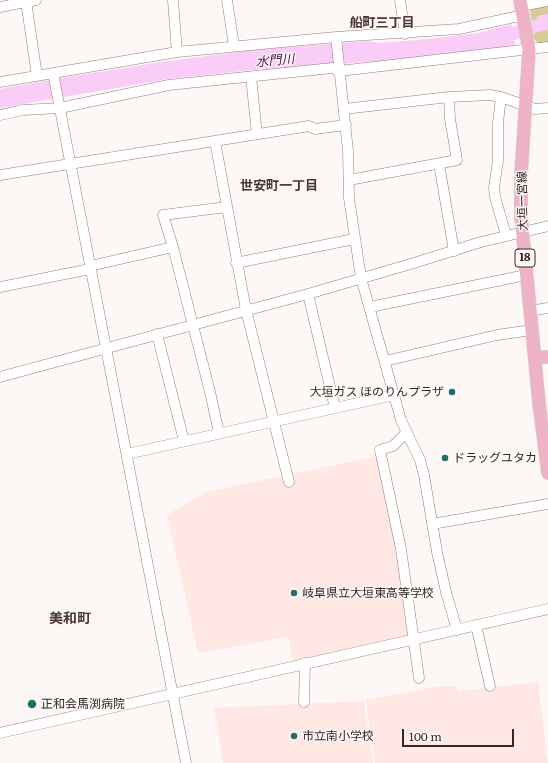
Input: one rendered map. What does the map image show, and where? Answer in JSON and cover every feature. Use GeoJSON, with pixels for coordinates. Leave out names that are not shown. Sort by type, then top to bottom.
{"type":"FeatureCollection","features":[{"type":"Feature","properties":{"kind":"main road","name":"大垣一宮線"},"geometry":{"type":"LineString","coordinates":[[522,10],[529,46],[521,175],[523,231],[532,330],[542,358],[548,473]]}},
{"type":"Feature","properties":{"kind":"street"},"geometry":{"type":"LineString","coordinates":[[173,0],[177,52]]}},
{"type":"Feature","properties":{"kind":"street"},"geometry":{"type":"LineString","coordinates":[[226,0],[234,46]]}},
{"type":"Feature","properties":{"kind":"street"},"geometry":{"type":"LineString","coordinates":[[400,0],[405,34]]}},
{"type":"Feature","properties":{"kind":"street"},"geometry":{"type":"LineString","coordinates":[[0,7],[31,1],[37,76]]}},
{"type":"Feature","properties":{"kind":"street"},"geometry":{"type":"LineString","coordinates":[[0,82],[37,76],[53,76],[177,52],[234,46],[459,29],[548,1]]}},
{"type":"Feature","properties":{"kind":"street"},"geometry":{"type":"LineString","coordinates":[[336,39],[346,125],[349,198],[361,278],[406,434],[420,460],[446,592],[457,630]]}},
{"type":"Feature","properties":{"kind":"street"},"geometry":{"type":"LineString","coordinates":[[0,115],[169,85],[332,68],[339,69],[529,46],[548,47]]}},
{"type":"Feature","properties":{"kind":"street"},"geometry":{"type":"LineString","coordinates":[[53,76],[186,763]]}},
{"type":"Feature","properties":{"kind":"street"},"geometry":{"type":"LineString","coordinates":[[251,77],[257,134]]}},
{"type":"Feature","properties":{"kind":"street"},"geometry":{"type":"LineString","coordinates":[[344,109],[449,97],[490,95],[501,97],[526,107],[535,109],[548,108]]}},
{"type":"Feature","properties":{"kind":"street"},"geometry":{"type":"LineString","coordinates":[[349,180],[457,160],[450,119],[449,97]]}},
{"type":"Feature","properties":{"kind":"street"},"geometry":{"type":"LineString","coordinates":[[501,97],[498,123],[498,161],[494,187],[495,197],[506,235]]}},
{"type":"Feature","properties":{"kind":"street"},"geometry":{"type":"LineString","coordinates":[[0,175],[309,126],[315,129],[346,125]]}},
{"type":"Feature","properties":{"kind":"street"},"geometry":{"type":"LineString","coordinates":[[215,141],[236,263],[246,310],[275,421],[289,482]]}},
{"type":"Feature","properties":{"kind":"street"},"geometry":{"type":"LineString","coordinates":[[439,164],[454,251]]}},
{"type":"Feature","properties":{"kind":"street"},"geometry":{"type":"LineString","coordinates":[[219,433],[193,324],[164,215],[227,207]]}},
{"type":"Feature","properties":{"kind":"street"},"geometry":{"type":"LineString","coordinates":[[0,377],[308,294],[506,235],[548,226]]}},
{"type":"Feature","properties":{"kind":"street"},"geometry":{"type":"LineString","coordinates":[[236,263],[354,239]]}},
{"type":"Feature","properties":{"kind":"street"},"geometry":{"type":"LineString","coordinates":[[0,287],[90,268],[173,247]]}},
{"type":"Feature","properties":{"kind":"street"},"geometry":{"type":"LineString","coordinates":[[370,308],[526,275]]}},
{"type":"Feature","properties":{"kind":"street"},"geometry":{"type":"LineString","coordinates":[[308,294],[335,408]]}},
{"type":"Feature","properties":{"kind":"street"},"geometry":{"type":"LineString","coordinates":[[530,311],[548,308]]}},
{"type":"Feature","properties":{"kind":"street"},"geometry":{"type":"LineString","coordinates":[[385,361],[497,335],[532,330]]}},
{"type":"Feature","properties":{"kind":"street"},"geometry":{"type":"LineString","coordinates":[[157,334],[170,378],[184,440]]}},
{"type":"Feature","properties":{"kind":"street"},"geometry":{"type":"LineString","coordinates":[[127,454],[184,440],[394,395]]}},
{"type":"Feature","properties":{"kind":"street"},"geometry":{"type":"LineString","coordinates":[[406,434],[393,446],[380,450],[401,549],[419,678]]}},
{"type":"Feature","properties":{"kind":"street"},"geometry":{"type":"LineString","coordinates":[[432,524],[548,504]]}},
{"type":"Feature","properties":{"kind":"street"},"geometry":{"type":"LineString","coordinates":[[0,733],[548,609]]}},
{"type":"Feature","properties":{"kind":"street"},"geometry":{"type":"LineString","coordinates":[[476,625],[490,686]]}},
{"type":"Feature","properties":{"kind":"street"},"geometry":{"type":"LineString","coordinates":[[304,702],[305,663]]}},
{"type":"Feature","properties":{"kind":"shaded area"},"geometry":{"type":"Polygon","coordinates":[[[548,5],[548,42],[539,44],[534,39],[530,11],[534,7],[548,5]]]}},
{"type":"Feature","properties":{"kind":"shaded area","name":"岐阜県立大垣東高等学校"},"geometry":{"type":"Polygon","coordinates":[[[378,456],[398,551],[410,635],[293,661],[288,637],[198,653],[167,515],[206,492],[378,456]]]}},
{"type":"Feature","properties":{"kind":"shaded area"},"geometry":{"type":"Polygon","coordinates":[[[538,682],[548,763],[375,763],[366,700],[441,686],[456,686],[458,691],[538,682]]]}},
{"type":"Feature","properties":{"kind":"shaded area","name":"市立南小学校"},"geometry":{"type":"Polygon","coordinates":[[[364,701],[373,763],[223,763],[214,708],[364,701]]]}},
{"type":"Feature","properties":{"kind":"water"},"geometry":{"type":"Polygon","coordinates":[[[548,14],[548,30],[539,32],[537,16],[548,14]]]}},
{"type":"Feature","properties":{"kind":"water","name":"水門川"},"geometry":{"type":"Polygon","coordinates":[[[512,24],[515,45],[489,50],[422,58],[252,70],[168,79],[0,108],[0,89],[49,80],[155,63],[251,50],[367,41],[379,43],[429,39],[478,33],[512,24]]]}},
{"type":"Feature","properties":{"kind":"waterway","name":"水門川"},"geometry":{"type":"LineString","coordinates":[[497,39],[548,22]]}},
{"type":"Feature","properties":{"kind":"place","name":"大垣ガス ほのりんプラザ"},"geometry":{"type":"Point","coordinates":[452,392]}},
{"type":"Feature","properties":{"kind":"place","name":"ドラッグユタカ"},"geometry":{"type":"Point","coordinates":[445,458]}},
{"type":"Feature","properties":{"kind":"place","name":"岐阜県立大垣東高等学校"},"geometry":{"type":"Point","coordinates":[294,593]}},
{"type":"Feature","properties":{"kind":"place","name":"正和会馬渕病院"},"geometry":{"type":"Point","coordinates":[32,704]}},
{"type":"Feature","properties":{"kind":"place","name":"市立南小学校"},"geometry":{"type":"Point","coordinates":[294,736]}},
{"type":"Feature","properties":{"kind":"district","name":"船町三丁目"},"geometry":{"type":"Point","coordinates":[382,23]}},
{"type":"Feature","properties":{"kind":"district","name":"世安町一丁目"},"geometry":{"type":"Point","coordinates":[279,186]}},
{"type":"Feature","properties":{"kind":"district","name":"美和町"},"geometry":{"type":"Point","coordinates":[70,619]}}]}
